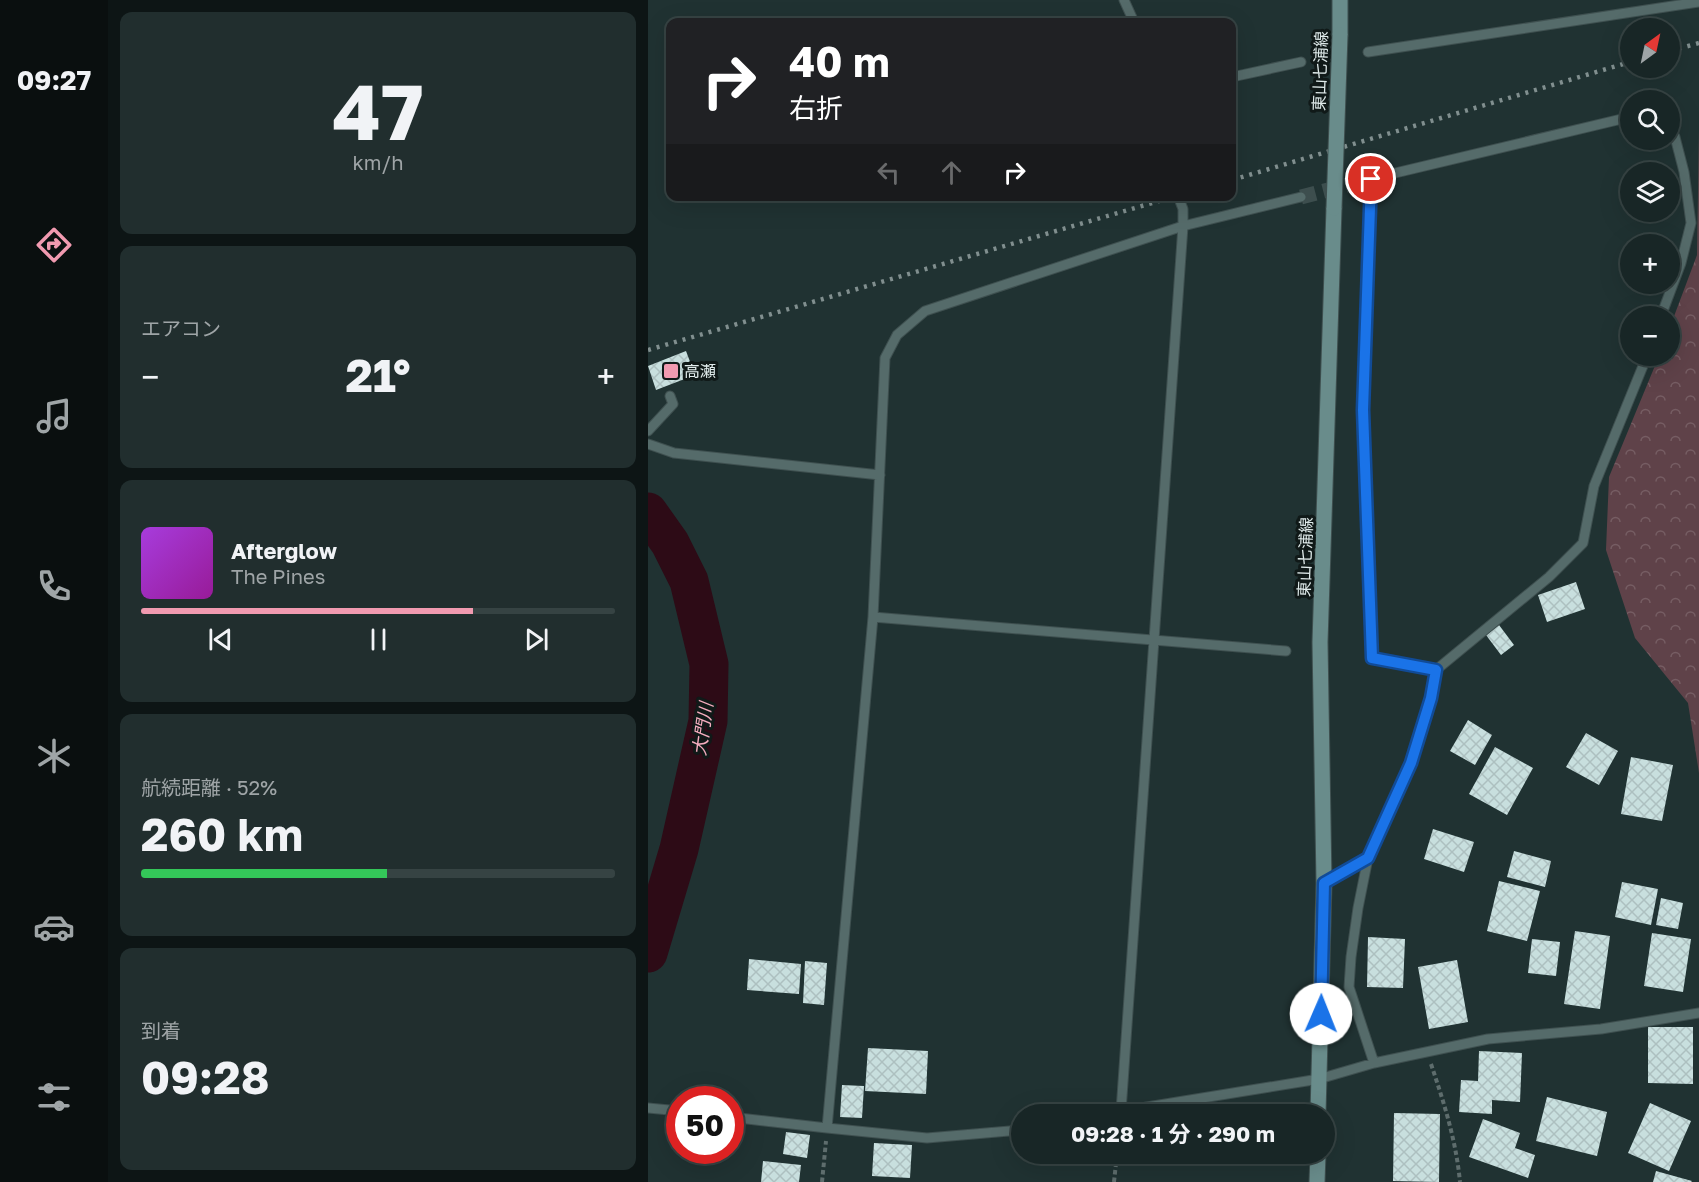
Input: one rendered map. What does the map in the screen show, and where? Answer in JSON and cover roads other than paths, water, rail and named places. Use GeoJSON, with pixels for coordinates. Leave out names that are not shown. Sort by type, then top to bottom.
{"type":"FeatureCollection","features":[{"type":"Feature","properties":{"kind":"main road","name":"東山七浦線"},"geometry":{"type":"LineString","coordinates":[[1318,1104],[1324,883],[1320,642],[1340,0]]}},
{"type":"Feature","properties":{"kind":"main road"},"geometry":{"type":"LineString","coordinates":[[1317,1182],[1318,1164]]}},
{"type":"Feature","properties":{"kind":"lane"},"geometry":{"type":"LineString","coordinates":[[1124,0],[1132,18]]}},
{"type":"Feature","properties":{"kind":"lane"},"geometry":{"type":"LineString","coordinates":[[1368,52],[1699,2]]}},
{"type":"Feature","properties":{"kind":"lane"},"geometry":{"type":"LineString","coordinates":[[1236,75],[1301,62]]}},
{"type":"Feature","properties":{"kind":"lane"},"geometry":{"type":"LineString","coordinates":[[1436,670],[1372,658],[1363,410],[1371,179],[1620,119]]}},
{"type":"Feature","properties":{"kind":"lane"},"geometry":{"type":"LineString","coordinates":[[1665,306],[1681,263],[1691,224],[1684,172],[1678,150]]}},
{"type":"Feature","properties":{"kind":"lane"},"geometry":{"type":"LineString","coordinates":[[827,1128],[873,617],[885,358],[897,334],[925,310],[1183,226],[1301,197]]}},
{"type":"Feature","properties":{"kind":"lane"},"geometry":{"type":"LineString","coordinates":[[1122,1104],[1183,226],[1183,209],[1180,201]]}},
{"type":"Feature","properties":{"kind":"lane"},"geometry":{"type":"LineString","coordinates":[[1374,1063],[1349,987],[1358,908],[1368,858],[1411,763],[1431,698],[1436,670],[1549,577],[1583,543],[1594,486],[1643,366]]}},
{"type":"Feature","properties":{"kind":"lane"},"geometry":{"type":"LineString","coordinates":[[648,431],[673,404],[670,396]]}},
{"type":"Feature","properties":{"kind":"lane"},"geometry":{"type":"LineString","coordinates":[[648,444],[674,453],[880,475]]}},
{"type":"Feature","properties":{"kind":"lane"},"geometry":{"type":"LineString","coordinates":[[873,617],[1286,651]]}},
{"type":"Feature","properties":{"kind":"lane"},"geometry":{"type":"LineString","coordinates":[[1324,883],[1368,858]]}},
{"type":"Feature","properties":{"kind":"lane"},"geometry":{"type":"LineString","coordinates":[[1164,1104],[1319,1079],[1374,1063],[1488,1039],[1601,1029],[1699,1013]]}},
{"type":"Feature","properties":{"kind":"lane"},"geometry":{"type":"LineString","coordinates":[[648,1108],[666,1110]]}},
{"type":"Feature","properties":{"kind":"lane"},"geometry":{"type":"LineString","coordinates":[[744,1119],[927,1138],[1011,1131]]}},
{"type":"Feature","properties":{"kind":"waterway","name":"大門川"},"geometry":{"type":"LineString","coordinates":[[648,512],[670,543],[689,581],[709,664],[708,721],[679,849],[648,953]]}},
{"type":"Feature","properties":{"kind":"tunnel"},"geometry":{"type":"LineString","coordinates":[[1301,197],[1370,179]]}},
{"type":"Feature","properties":{"kind":"railway"},"geometry":{"type":"LineString","coordinates":[[1680,48],[1699,43]]}},
{"type":"Feature","properties":{"kind":"railway"},"geometry":{"type":"LineString","coordinates":[[1236,179],[1620,65]]}},
{"type":"Feature","properties":{"kind":"railway"},"geometry":{"type":"LineString","coordinates":[[648,350],[1159,201]]}},
{"type":"Feature","properties":{"kind":"place","name":"高瀬"},"geometry":{"type":"Point","coordinates":[671,371]}}]}
